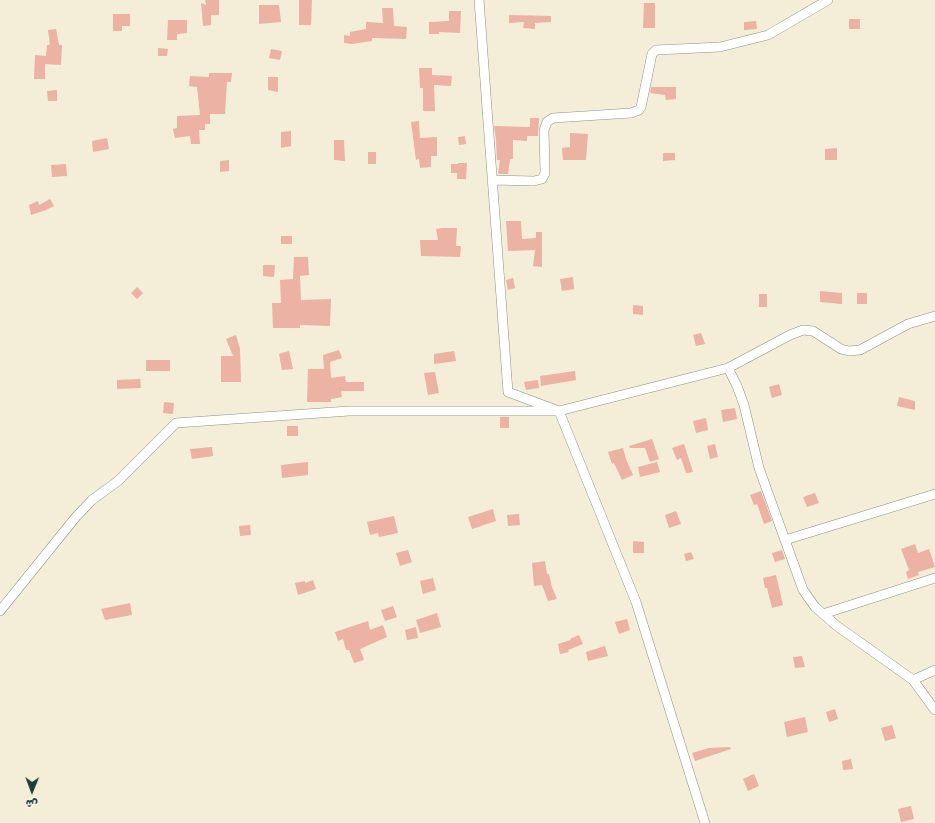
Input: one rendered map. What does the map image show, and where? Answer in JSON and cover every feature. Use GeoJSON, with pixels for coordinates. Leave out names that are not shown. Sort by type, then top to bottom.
{"type":"FeatureCollection","features":[{"type":"Feature","properties":{"kind":"street"},"geometry":{"type":"LineString","coordinates":[[479,0],[508,392],[559,412],[636,602],[705,823]]}},
{"type":"Feature","properties":{"kind":"street"},"geometry":{"type":"LineString","coordinates":[[492,180],[534,181],[542,178],[545,173],[544,130],[547,122],[553,118],[631,113],[639,110],[641,107],[652,54],[656,50],[720,47],[768,35],[828,0]]}},
{"type":"Feature","properties":{"kind":"street"},"geometry":{"type":"LineString","coordinates":[[0,611],[75,518],[92,500],[118,481],[176,423],[349,411],[559,412],[728,368],[790,335],[803,330],[813,331],[841,349],[854,351],[860,350],[908,324],[935,316]]}},
{"type":"Feature","properties":{"kind":"street"},"geometry":{"type":"LineString","coordinates":[[728,368],[739,392],[759,468],[803,590],[815,607],[837,626],[913,680],[935,710]]}},
{"type":"Feature","properties":{"kind":"street"},"geometry":{"type":"LineString","coordinates":[[785,540],[935,494]]}},
{"type":"Feature","properties":{"kind":"street"},"geometry":{"type":"LineString","coordinates":[[823,614],[935,578]]}},
{"type":"Feature","properties":{"kind":"street"},"geometry":{"type":"LineString","coordinates":[[913,680],[935,670]]}},
{"type":"Feature","properties":{"kind":"building"},"geometry":{"type":"Polygon","coordinates":[[[205,0],[219,0],[219,15],[211,15],[211,25],[203,26],[201,3],[206,5],[205,0]]]}},
{"type":"Feature","properties":{"kind":"building"},"geometry":{"type":"Polygon","coordinates":[[[299,0],[312,0],[311,25],[299,25],[299,0]]]}},
{"type":"Feature","properties":{"kind":"building"},"geometry":{"type":"Polygon","coordinates":[[[644,3],[655,3],[655,28],[643,28],[644,3]]]}},
{"type":"Feature","properties":{"kind":"building"},"geometry":{"type":"Polygon","coordinates":[[[259,5],[279,5],[281,22],[259,24],[259,5]]]}},
{"type":"Feature","properties":{"kind":"building"},"geometry":{"type":"Polygon","coordinates":[[[382,8],[393,8],[394,26],[407,27],[406,39],[372,38],[372,41],[352,44],[344,43],[344,35],[350,36],[350,32],[366,29],[366,22],[383,23],[382,8]]]}},
{"type":"Feature","properties":{"kind":"building"},"geometry":{"type":"Polygon","coordinates":[[[449,11],[461,11],[460,33],[439,32],[439,34],[429,34],[429,22],[449,21],[449,11]]]}},
{"type":"Feature","properties":{"kind":"building"},"geometry":{"type":"Polygon","coordinates":[[[113,14],[130,14],[130,26],[122,26],[122,31],[113,31],[113,14]]]}},
{"type":"Feature","properties":{"kind":"building"},"geometry":{"type":"Polygon","coordinates":[[[509,15],[551,16],[551,22],[535,23],[535,29],[523,28],[524,22],[509,23],[509,15]]]}},
{"type":"Feature","properties":{"kind":"building"},"geometry":{"type":"Polygon","coordinates":[[[849,19],[860,19],[860,29],[849,29],[849,19]]]}},
{"type":"Feature","properties":{"kind":"building"},"geometry":{"type":"Polygon","coordinates":[[[168,20],[187,20],[187,33],[177,34],[177,40],[167,40],[168,20]]]}},
{"type":"Feature","properties":{"kind":"building"},"geometry":{"type":"Polygon","coordinates":[[[756,21],[757,29],[744,30],[744,22],[756,21]]]}},
{"type":"Feature","properties":{"kind":"building"},"geometry":{"type":"Polygon","coordinates":[[[56,29],[59,45],[62,45],[61,65],[45,64],[45,79],[34,79],[35,55],[46,56],[47,45],[50,45],[48,30],[56,29]]]}},
{"type":"Feature","properties":{"kind":"building"},"geometry":{"type":"Polygon","coordinates":[[[158,48],[168,49],[167,56],[158,56],[158,48]]]}},
{"type":"Feature","properties":{"kind":"building"},"geometry":{"type":"Polygon","coordinates":[[[271,49],[282,51],[280,60],[269,58],[271,49]]]}},
{"type":"Feature","properties":{"kind":"building"},"geometry":{"type":"Polygon","coordinates":[[[419,68],[432,68],[432,75],[452,76],[451,86],[434,85],[435,111],[423,111],[423,88],[420,88],[419,68]]]}},
{"type":"Feature","properties":{"kind":"building"},"geometry":{"type":"Polygon","coordinates":[[[209,73],[232,73],[231,82],[227,82],[225,114],[210,114],[210,124],[205,124],[205,130],[199,130],[200,144],[191,144],[190,136],[175,138],[173,129],[177,128],[177,116],[200,115],[197,87],[189,86],[190,76],[209,77],[209,73]]]}},
{"type":"Feature","properties":{"kind":"building"},"geometry":{"type":"Polygon","coordinates":[[[268,77],[278,77],[278,92],[268,90],[268,77]]]}},
{"type":"Feature","properties":{"kind":"building"},"geometry":{"type":"Polygon","coordinates":[[[651,87],[676,87],[676,99],[666,100],[665,95],[650,93],[651,87]]]}},
{"type":"Feature","properties":{"kind":"building"},"geometry":{"type":"Polygon","coordinates":[[[57,90],[57,101],[48,101],[47,91],[57,90]]]}},
{"type":"Feature","properties":{"kind":"building"},"geometry":{"type":"Polygon","coordinates":[[[530,118],[539,118],[538,136],[527,136],[527,141],[513,140],[513,159],[510,159],[508,174],[498,174],[500,160],[497,160],[494,126],[530,127],[530,118]]]}},
{"type":"Feature","properties":{"kind":"building"},"geometry":{"type":"Polygon","coordinates":[[[419,121],[420,138],[437,137],[437,156],[431,156],[431,167],[420,168],[419,159],[416,160],[411,122],[419,121]]]}},
{"type":"Feature","properties":{"kind":"building"},"geometry":{"type":"Polygon","coordinates":[[[291,131],[291,146],[281,148],[281,132],[291,131]]]}},
{"type":"Feature","properties":{"kind":"building"},"geometry":{"type":"Polygon","coordinates":[[[570,133],[588,134],[586,160],[563,160],[562,148],[570,147],[570,133]]]}},
{"type":"Feature","properties":{"kind":"building"},"geometry":{"type":"Polygon","coordinates":[[[465,136],[466,144],[459,145],[458,137],[465,136]]]}},
{"type":"Feature","properties":{"kind":"building"},"geometry":{"type":"Polygon","coordinates":[[[107,138],[109,149],[93,152],[92,141],[107,138]]]}},
{"type":"Feature","properties":{"kind":"building"},"geometry":{"type":"Polygon","coordinates":[[[334,140],[344,140],[345,161],[334,160],[334,140]]]}},
{"type":"Feature","properties":{"kind":"building"},"geometry":{"type":"Polygon","coordinates":[[[837,148],[837,160],[825,160],[825,149],[837,148]]]}},
{"type":"Feature","properties":{"kind":"building"},"geometry":{"type":"Polygon","coordinates":[[[368,152],[376,152],[376,164],[368,164],[368,152]]]}},
{"type":"Feature","properties":{"kind":"building"},"geometry":{"type":"Polygon","coordinates":[[[663,153],[675,153],[675,160],[663,161],[663,153]]]}},
{"type":"Feature","properties":{"kind":"building"},"geometry":{"type":"Polygon","coordinates":[[[229,160],[229,171],[220,172],[220,161],[229,160]]]}},
{"type":"Feature","properties":{"kind":"building"},"geometry":{"type":"Polygon","coordinates":[[[467,163],[466,179],[457,179],[457,173],[451,173],[451,164],[467,163]]]}},
{"type":"Feature","properties":{"kind":"building"},"geometry":{"type":"Polygon","coordinates":[[[66,164],[67,176],[52,177],[51,165],[66,164]]]}},
{"type":"Feature","properties":{"kind":"building"},"geometry":{"type":"Polygon","coordinates":[[[50,199],[54,206],[31,215],[29,205],[38,201],[39,205],[50,199]]]}},
{"type":"Feature","properties":{"kind":"building"},"geometry":{"type":"Polygon","coordinates":[[[506,221],[521,221],[522,239],[536,238],[536,232],[542,232],[542,267],[533,266],[535,250],[508,251],[506,221]]]}},
{"type":"Feature","properties":{"kind":"building"},"geometry":{"type":"Polygon","coordinates":[[[457,228],[456,246],[461,246],[460,257],[421,256],[420,240],[438,240],[436,229],[457,228]]]}},
{"type":"Feature","properties":{"kind":"building"},"geometry":{"type":"Polygon","coordinates":[[[281,236],[292,236],[292,244],[281,244],[281,236]]]}},
{"type":"Feature","properties":{"kind":"building"},"geometry":{"type":"Polygon","coordinates":[[[294,257],[308,257],[309,275],[300,276],[301,300],[331,299],[330,326],[300,325],[300,328],[273,328],[272,303],[281,303],[280,280],[293,279],[294,257]]]}},
{"type":"Feature","properties":{"kind":"building"},"geometry":{"type":"Polygon","coordinates":[[[263,265],[275,265],[274,277],[263,276],[263,265]]]}},
{"type":"Feature","properties":{"kind":"building"},"geometry":{"type":"Polygon","coordinates":[[[573,277],[574,289],[562,291],[560,279],[573,277]]]}},
{"type":"Feature","properties":{"kind":"building"},"geometry":{"type":"Polygon","coordinates":[[[513,278],[515,288],[508,290],[506,280],[513,278]]]}},
{"type":"Feature","properties":{"kind":"building"},"geometry":{"type":"Polygon","coordinates":[[[137,287],[143,293],[137,299],[131,293],[137,287]]]}},
{"type":"Feature","properties":{"kind":"building"},"geometry":{"type":"Polygon","coordinates":[[[820,291],[842,293],[842,304],[820,302],[820,291]]]}},
{"type":"Feature","properties":{"kind":"building"},"geometry":{"type":"Polygon","coordinates":[[[857,293],[867,293],[867,304],[857,304],[857,293]]]}},
{"type":"Feature","properties":{"kind":"building"},"geometry":{"type":"Polygon","coordinates":[[[759,294],[767,294],[767,307],[759,307],[759,294]]]}},
{"type":"Feature","properties":{"kind":"building"},"geometry":{"type":"Polygon","coordinates":[[[633,305],[643,306],[643,315],[633,314],[633,305]]]}},
{"type":"Feature","properties":{"kind":"building"},"geometry":{"type":"Polygon","coordinates":[[[701,333],[705,344],[696,346],[693,335],[701,333]]]}},
{"type":"Feature","properties":{"kind":"building"},"geometry":{"type":"Polygon","coordinates":[[[236,335],[240,349],[241,382],[221,382],[221,356],[233,356],[226,339],[236,335]]]}},
{"type":"Feature","properties":{"kind":"building"},"geometry":{"type":"Polygon","coordinates":[[[339,350],[342,358],[330,362],[331,378],[345,376],[346,382],[364,382],[364,391],[341,391],[342,397],[331,399],[331,402],[307,402],[308,369],[324,369],[323,355],[339,350]]]}},
{"type":"Feature","properties":{"kind":"building"},"geometry":{"type":"Polygon","coordinates":[[[289,351],[293,369],[282,370],[279,354],[289,351]]]}},
{"type":"Feature","properties":{"kind":"building"},"geometry":{"type":"Polygon","coordinates":[[[454,351],[456,361],[434,364],[434,354],[454,351]]]}},
{"type":"Feature","properties":{"kind":"building"},"geometry":{"type":"Polygon","coordinates":[[[146,360],[170,360],[170,371],[146,371],[146,360]]]}},
{"type":"Feature","properties":{"kind":"building"},"geometry":{"type":"Polygon","coordinates":[[[575,371],[576,380],[541,386],[540,376],[575,371]]]}},
{"type":"Feature","properties":{"kind":"building"},"geometry":{"type":"Polygon","coordinates":[[[435,372],[439,393],[428,395],[424,373],[435,372]]]}},
{"type":"Feature","properties":{"kind":"building"},"geometry":{"type":"Polygon","coordinates":[[[140,379],[141,388],[117,389],[117,380],[140,379]]]}},
{"type":"Feature","properties":{"kind":"building"},"geometry":{"type":"Polygon","coordinates":[[[538,380],[539,388],[526,390],[524,382],[538,380]]]}},
{"type":"Feature","properties":{"kind":"building"},"geometry":{"type":"Polygon","coordinates":[[[779,384],[782,395],[772,398],[769,387],[779,384]]]}},
{"type":"Feature","properties":{"kind":"building"},"geometry":{"type":"Polygon","coordinates":[[[899,397],[915,401],[915,410],[897,406],[899,397]]]}},
{"type":"Feature","properties":{"kind":"building"},"geometry":{"type":"Polygon","coordinates":[[[164,402],[174,403],[173,414],[163,413],[164,402]]]}},
{"type":"Feature","properties":{"kind":"building"},"geometry":{"type":"Polygon","coordinates":[[[735,408],[737,419],[723,422],[721,410],[735,408]]]}},
{"type":"Feature","properties":{"kind":"building"},"geometry":{"type":"Polygon","coordinates":[[[500,417],[509,417],[509,428],[500,428],[500,417]]]}},
{"type":"Feature","properties":{"kind":"building"},"geometry":{"type":"Polygon","coordinates":[[[706,418],[708,430],[696,433],[693,421],[706,418]]]}},
{"type":"Feature","properties":{"kind":"building"},"geometry":{"type":"Polygon","coordinates":[[[287,426],[298,426],[298,436],[287,436],[287,426]]]}},
{"type":"Feature","properties":{"kind":"building"},"geometry":{"type":"Polygon","coordinates":[[[652,439],[659,459],[650,462],[645,448],[630,448],[629,446],[652,439]]]}},
{"type":"Feature","properties":{"kind":"building"},"geometry":{"type":"Polygon","coordinates":[[[684,444],[693,472],[686,473],[681,458],[677,460],[672,448],[684,444]]]}},
{"type":"Feature","properties":{"kind":"building"},"geometry":{"type":"Polygon","coordinates":[[[715,444],[718,457],[710,459],[707,446],[715,444]]]}},
{"type":"Feature","properties":{"kind":"building"},"geometry":{"type":"Polygon","coordinates":[[[212,447],[213,456],[192,459],[190,449],[212,447]]]}},
{"type":"Feature","properties":{"kind":"building"},"geometry":{"type":"Polygon","coordinates":[[[623,448],[633,475],[622,480],[614,463],[612,464],[608,452],[623,448]]]}},
{"type":"Feature","properties":{"kind":"building"},"geometry":{"type":"Polygon","coordinates":[[[308,462],[308,475],[282,478],[281,465],[308,462]]]}},
{"type":"Feature","properties":{"kind":"building"},"geometry":{"type":"Polygon","coordinates":[[[657,462],[660,472],[640,477],[638,467],[657,462]]]}},
{"type":"Feature","properties":{"kind":"building"},"geometry":{"type":"Polygon","coordinates":[[[761,491],[772,521],[764,524],[757,504],[754,505],[750,495],[761,491]]]}},
{"type":"Feature","properties":{"kind":"building"},"geometry":{"type":"Polygon","coordinates":[[[815,493],[819,503],[807,507],[803,497],[815,493]]]}},
{"type":"Feature","properties":{"kind":"building"},"geometry":{"type":"Polygon","coordinates":[[[493,509],[496,521],[472,529],[468,517],[493,509]]]}},
{"type":"Feature","properties":{"kind":"building"},"geometry":{"type":"Polygon","coordinates":[[[676,511],[681,524],[669,528],[665,515],[676,511]]]}},
{"type":"Feature","properties":{"kind":"building"},"geometry":{"type":"Polygon","coordinates":[[[519,514],[520,525],[508,526],[507,515],[519,514]]]}},
{"type":"Feature","properties":{"kind":"building"},"geometry":{"type":"Polygon","coordinates":[[[394,516],[398,533],[379,537],[378,533],[370,535],[367,522],[394,516]]]}},
{"type":"Feature","properties":{"kind":"building"},"geometry":{"type":"Polygon","coordinates":[[[250,525],[251,535],[240,536],[239,526],[250,525]]]}},
{"type":"Feature","properties":{"kind":"building"},"geometry":{"type":"Polygon","coordinates":[[[633,541],[644,542],[644,553],[633,553],[633,541]]]}},
{"type":"Feature","properties":{"kind":"building"},"geometry":{"type":"Polygon","coordinates":[[[915,544],[918,553],[929,549],[935,567],[918,572],[919,575],[908,579],[906,572],[909,570],[901,549],[915,544]]]}},
{"type":"Feature","properties":{"kind":"building"},"geometry":{"type":"Polygon","coordinates":[[[408,550],[412,562],[400,566],[396,553],[408,550]]]}},
{"type":"Feature","properties":{"kind":"building"},"geometry":{"type":"Polygon","coordinates":[[[782,550],[785,559],[775,562],[772,553],[782,550]]]}},
{"type":"Feature","properties":{"kind":"building"},"geometry":{"type":"Polygon","coordinates":[[[691,552],[694,559],[686,561],[684,554],[691,552]]]}},
{"type":"Feature","properties":{"kind":"building"},"geometry":{"type":"Polygon","coordinates":[[[545,561],[547,574],[549,574],[557,599],[548,601],[542,585],[534,586],[532,563],[545,561]]]}},
{"type":"Feature","properties":{"kind":"building"},"geometry":{"type":"Polygon","coordinates":[[[776,575],[783,605],[772,608],[763,578],[776,575]]]}},
{"type":"Feature","properties":{"kind":"building"},"geometry":{"type":"Polygon","coordinates":[[[433,578],[436,590],[423,594],[420,581],[433,578]]]}},
{"type":"Feature","properties":{"kind":"building"},"geometry":{"type":"Polygon","coordinates":[[[313,580],[316,589],[298,595],[295,583],[305,581],[305,583],[313,580]]]}},
{"type":"Feature","properties":{"kind":"building"},"geometry":{"type":"Polygon","coordinates":[[[130,603],[132,615],[105,620],[101,609],[130,603]]]}},
{"type":"Feature","properties":{"kind":"building"},"geometry":{"type":"Polygon","coordinates":[[[393,606],[397,617],[385,621],[381,610],[393,606]]]}},
{"type":"Feature","properties":{"kind":"building"},"geometry":{"type":"Polygon","coordinates":[[[437,613],[441,627],[420,633],[416,620],[437,613]]]}},
{"type":"Feature","properties":{"kind":"building"},"geometry":{"type":"Polygon","coordinates":[[[627,619],[630,630],[619,634],[615,622],[627,619]]]}},
{"type":"Feature","properties":{"kind":"building"},"geometry":{"type":"Polygon","coordinates":[[[368,621],[370,630],[383,625],[387,637],[360,649],[364,660],[354,663],[349,650],[346,650],[343,639],[338,641],[335,632],[368,621]]]}},
{"type":"Feature","properties":{"kind":"building"},"geometry":{"type":"Polygon","coordinates":[[[416,627],[418,638],[407,640],[405,630],[416,627]]]}},
{"type":"Feature","properties":{"kind":"building"},"geometry":{"type":"Polygon","coordinates":[[[579,635],[583,644],[568,650],[569,652],[560,654],[558,644],[571,640],[570,639],[579,635]]]}},
{"type":"Feature","properties":{"kind":"building"},"geometry":{"type":"Polygon","coordinates":[[[605,646],[608,656],[588,661],[586,652],[605,646]]]}},
{"type":"Feature","properties":{"kind":"building"},"geometry":{"type":"Polygon","coordinates":[[[802,656],[805,667],[795,668],[793,657],[802,656]]]}},
{"type":"Feature","properties":{"kind":"building"},"geometry":{"type":"Polygon","coordinates":[[[835,709],[838,719],[829,722],[826,712],[835,709]]]}},
{"type":"Feature","properties":{"kind":"building"},"geometry":{"type":"Polygon","coordinates":[[[805,717],[808,732],[787,737],[784,722],[805,717]]]}},
{"type":"Feature","properties":{"kind":"building"},"geometry":{"type":"Polygon","coordinates":[[[892,725],[896,738],[885,741],[881,728],[892,725]]]}},
{"type":"Feature","properties":{"kind":"building"},"geometry":{"type":"Polygon","coordinates":[[[730,747],[731,749],[695,761],[692,753],[709,748],[730,747]]]}},
{"type":"Feature","properties":{"kind":"building"},"geometry":{"type":"Polygon","coordinates":[[[851,759],[853,769],[843,770],[842,761],[851,759]]]}},
{"type":"Feature","properties":{"kind":"building"},"geometry":{"type":"Polygon","coordinates":[[[754,774],[759,786],[748,791],[743,779],[754,774]]]}},
{"type":"Feature","properties":{"kind":"building"},"geometry":{"type":"Polygon","coordinates":[[[911,806],[914,819],[901,822],[898,809],[911,806]]]}}]}
